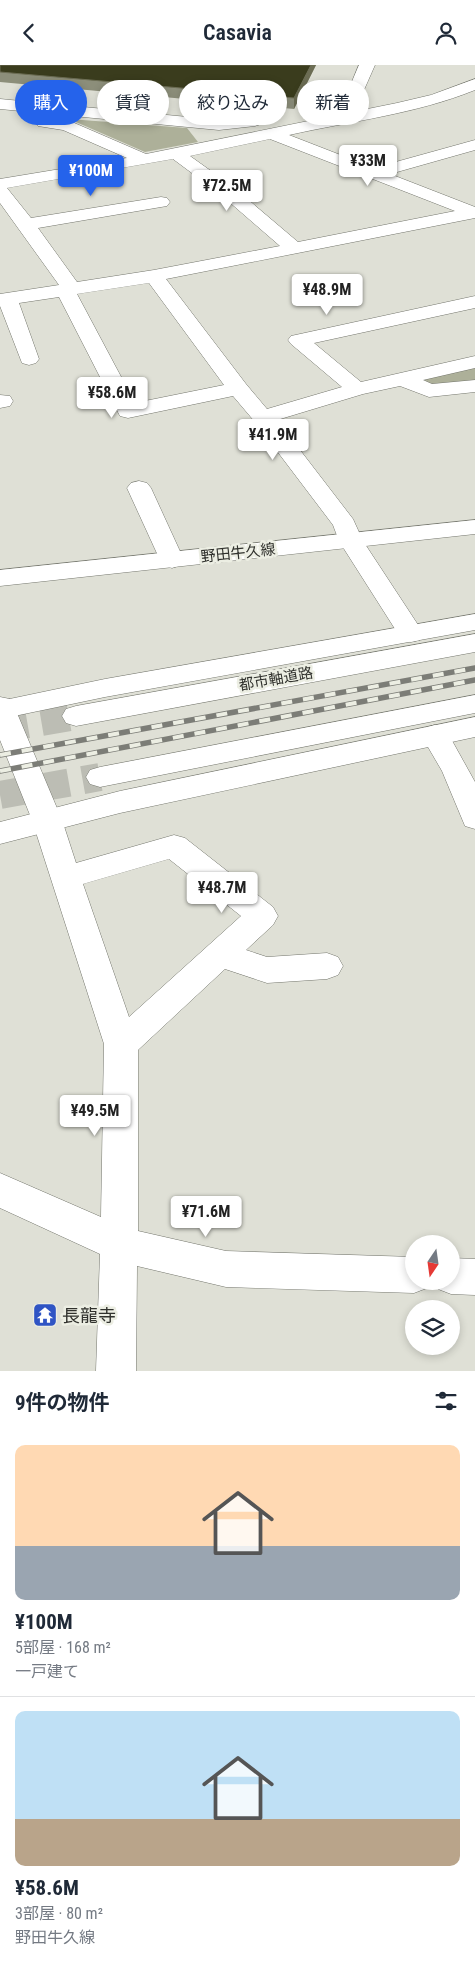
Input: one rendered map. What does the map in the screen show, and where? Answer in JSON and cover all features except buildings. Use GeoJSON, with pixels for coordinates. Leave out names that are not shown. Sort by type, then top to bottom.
{"type":"FeatureCollection","features":[{"type":"Feature","properties":{"kind":"street"},"geometry":{"type":"LineString","coordinates":[[296,111],[354,96],[367,65]]}},
{"type":"Feature","properties":{"kind":"street"},"geometry":{"type":"LineString","coordinates":[[0,184],[60,176],[175,153],[270,126],[422,101],[475,84]]}},
{"type":"Feature","properties":{"kind":"street"},"geometry":{"type":"LineString","coordinates":[[0,105],[219,125],[249,123],[270,126],[375,173],[475,213]]}},
{"type":"Feature","properties":{"kind":"street"},"geometry":{"type":"LineString","coordinates":[[0,119],[66,125],[143,159]]}},
{"type":"Feature","properties":{"kind":"street"},"geometry":{"type":"LineString","coordinates":[[375,173],[475,145]]}},
{"type":"Feature","properties":{"kind":"street"},"geometry":{"type":"LineString","coordinates":[[175,153],[226,190],[296,249]]}},
{"type":"Feature","properties":{"kind":"street"},"geometry":{"type":"LineString","coordinates":[[0,191],[26,224],[69,290],[128,411],[238,389]]}},
{"type":"Feature","properties":{"kind":"street"},"geometry":{"type":"LineString","coordinates":[[446,201],[475,193]]}},
{"type":"Feature","properties":{"kind":"street"},"geometry":{"type":"LineString","coordinates":[[26,224],[162,201]]}},
{"type":"Feature","properties":{"kind":"street"},"geometry":{"type":"LineString","coordinates":[[28,359],[4,300],[154,276],[475,213]]}},
{"type":"Feature","properties":{"kind":"street"},"geometry":{"type":"LineString","coordinates":[[154,276],[238,389],[263,417],[345,524],[351,541],[411,634]]}},
{"type":"Feature","properties":{"kind":"street"},"geometry":{"type":"LineString","coordinates":[[357,389],[298,340],[475,302]]}},
{"type":"Feature","properties":{"kind":"street"},"geometry":{"type":"LineString","coordinates":[[263,417],[357,389],[475,362]]}},
{"type":"Feature","properties":{"kind":"street"},"geometry":{"type":"LineString","coordinates":[[402,379],[429,391],[475,387]]}},
{"type":"Feature","properties":{"kind":"street"},"geometry":{"type":"LineString","coordinates":[[139,488],[172,560]]}},
{"type":"Feature","properties":{"kind":"street","name":"野田牛久線"},"geometry":{"type":"LineString","coordinates":[[0,578],[475,527]]}},
{"type":"Feature","properties":{"kind":"street"},"geometry":{"type":"LineString","coordinates":[[116,1371],[121,1044],[48,821],[0,708],[475,622]]}},
{"type":"Feature","properties":{"kind":"street","name":"都市軸道路"},"geometry":{"type":"LineString","coordinates":[[76,716],[475,643]]}},
{"type":"Feature","properties":{"kind":"street"},"geometry":{"type":"LineString","coordinates":[[100,777],[475,704]]}},
{"type":"Feature","properties":{"kind":"street"},"geometry":{"type":"LineString","coordinates":[[0,833],[120,802],[475,727]]}},
{"type":"Feature","properties":{"kind":"street"},"geometry":{"type":"LineString","coordinates":[[435,735],[456,771],[475,818]]}},
{"type":"Feature","properties":{"kind":"street"},"geometry":{"type":"LineString","coordinates":[[67,877],[174,846],[262,916],[121,1044]]}},
{"type":"Feature","properties":{"kind":"street"},"geometry":{"type":"LineString","coordinates":[[220,954],[267,970],[327,966]]}},
{"type":"Feature","properties":{"kind":"street"},"geometry":{"type":"LineString","coordinates":[[0,1190],[119,1244],[226,1269],[405,1275]]}},
{"type":"Feature","properties":{"kind":"street"},"geometry":{"type":"LineString","coordinates":[[460,1276],[475,1277]]}},
{"type":"Feature","properties":{"kind":"green space"},"geometry":{"type":"Polygon","coordinates":[[[87,120],[97,121],[97,125],[148,125],[187,128],[198,142],[145,152],[83,125],[87,125],[87,120]]]}},
{"type":"Feature","properties":{"kind":"green space"},"geometry":{"type":"Polygon","coordinates":[[[475,362],[475,386],[429,391],[402,379],[475,362]]]}},
{"type":"Feature","properties":{"kind":"tunnel"},"geometry":{"type":"LineString","coordinates":[[0,729],[76,716]]}},
{"type":"Feature","properties":{"kind":"tunnel"},"geometry":{"type":"LineString","coordinates":[[0,795],[100,777]]}},
{"type":"Feature","properties":{"kind":"railway"},"geometry":{"type":"LineString","coordinates":[[0,755],[475,668]]}},
{"type":"Feature","properties":{"kind":"railway"},"geometry":{"type":"LineString","coordinates":[[0,771],[475,680]]}},
{"type":"Feature","properties":{"kind":"place","name":"長龍寺"},"geometry":{"type":"Point","coordinates":[45,1315]}}]}
